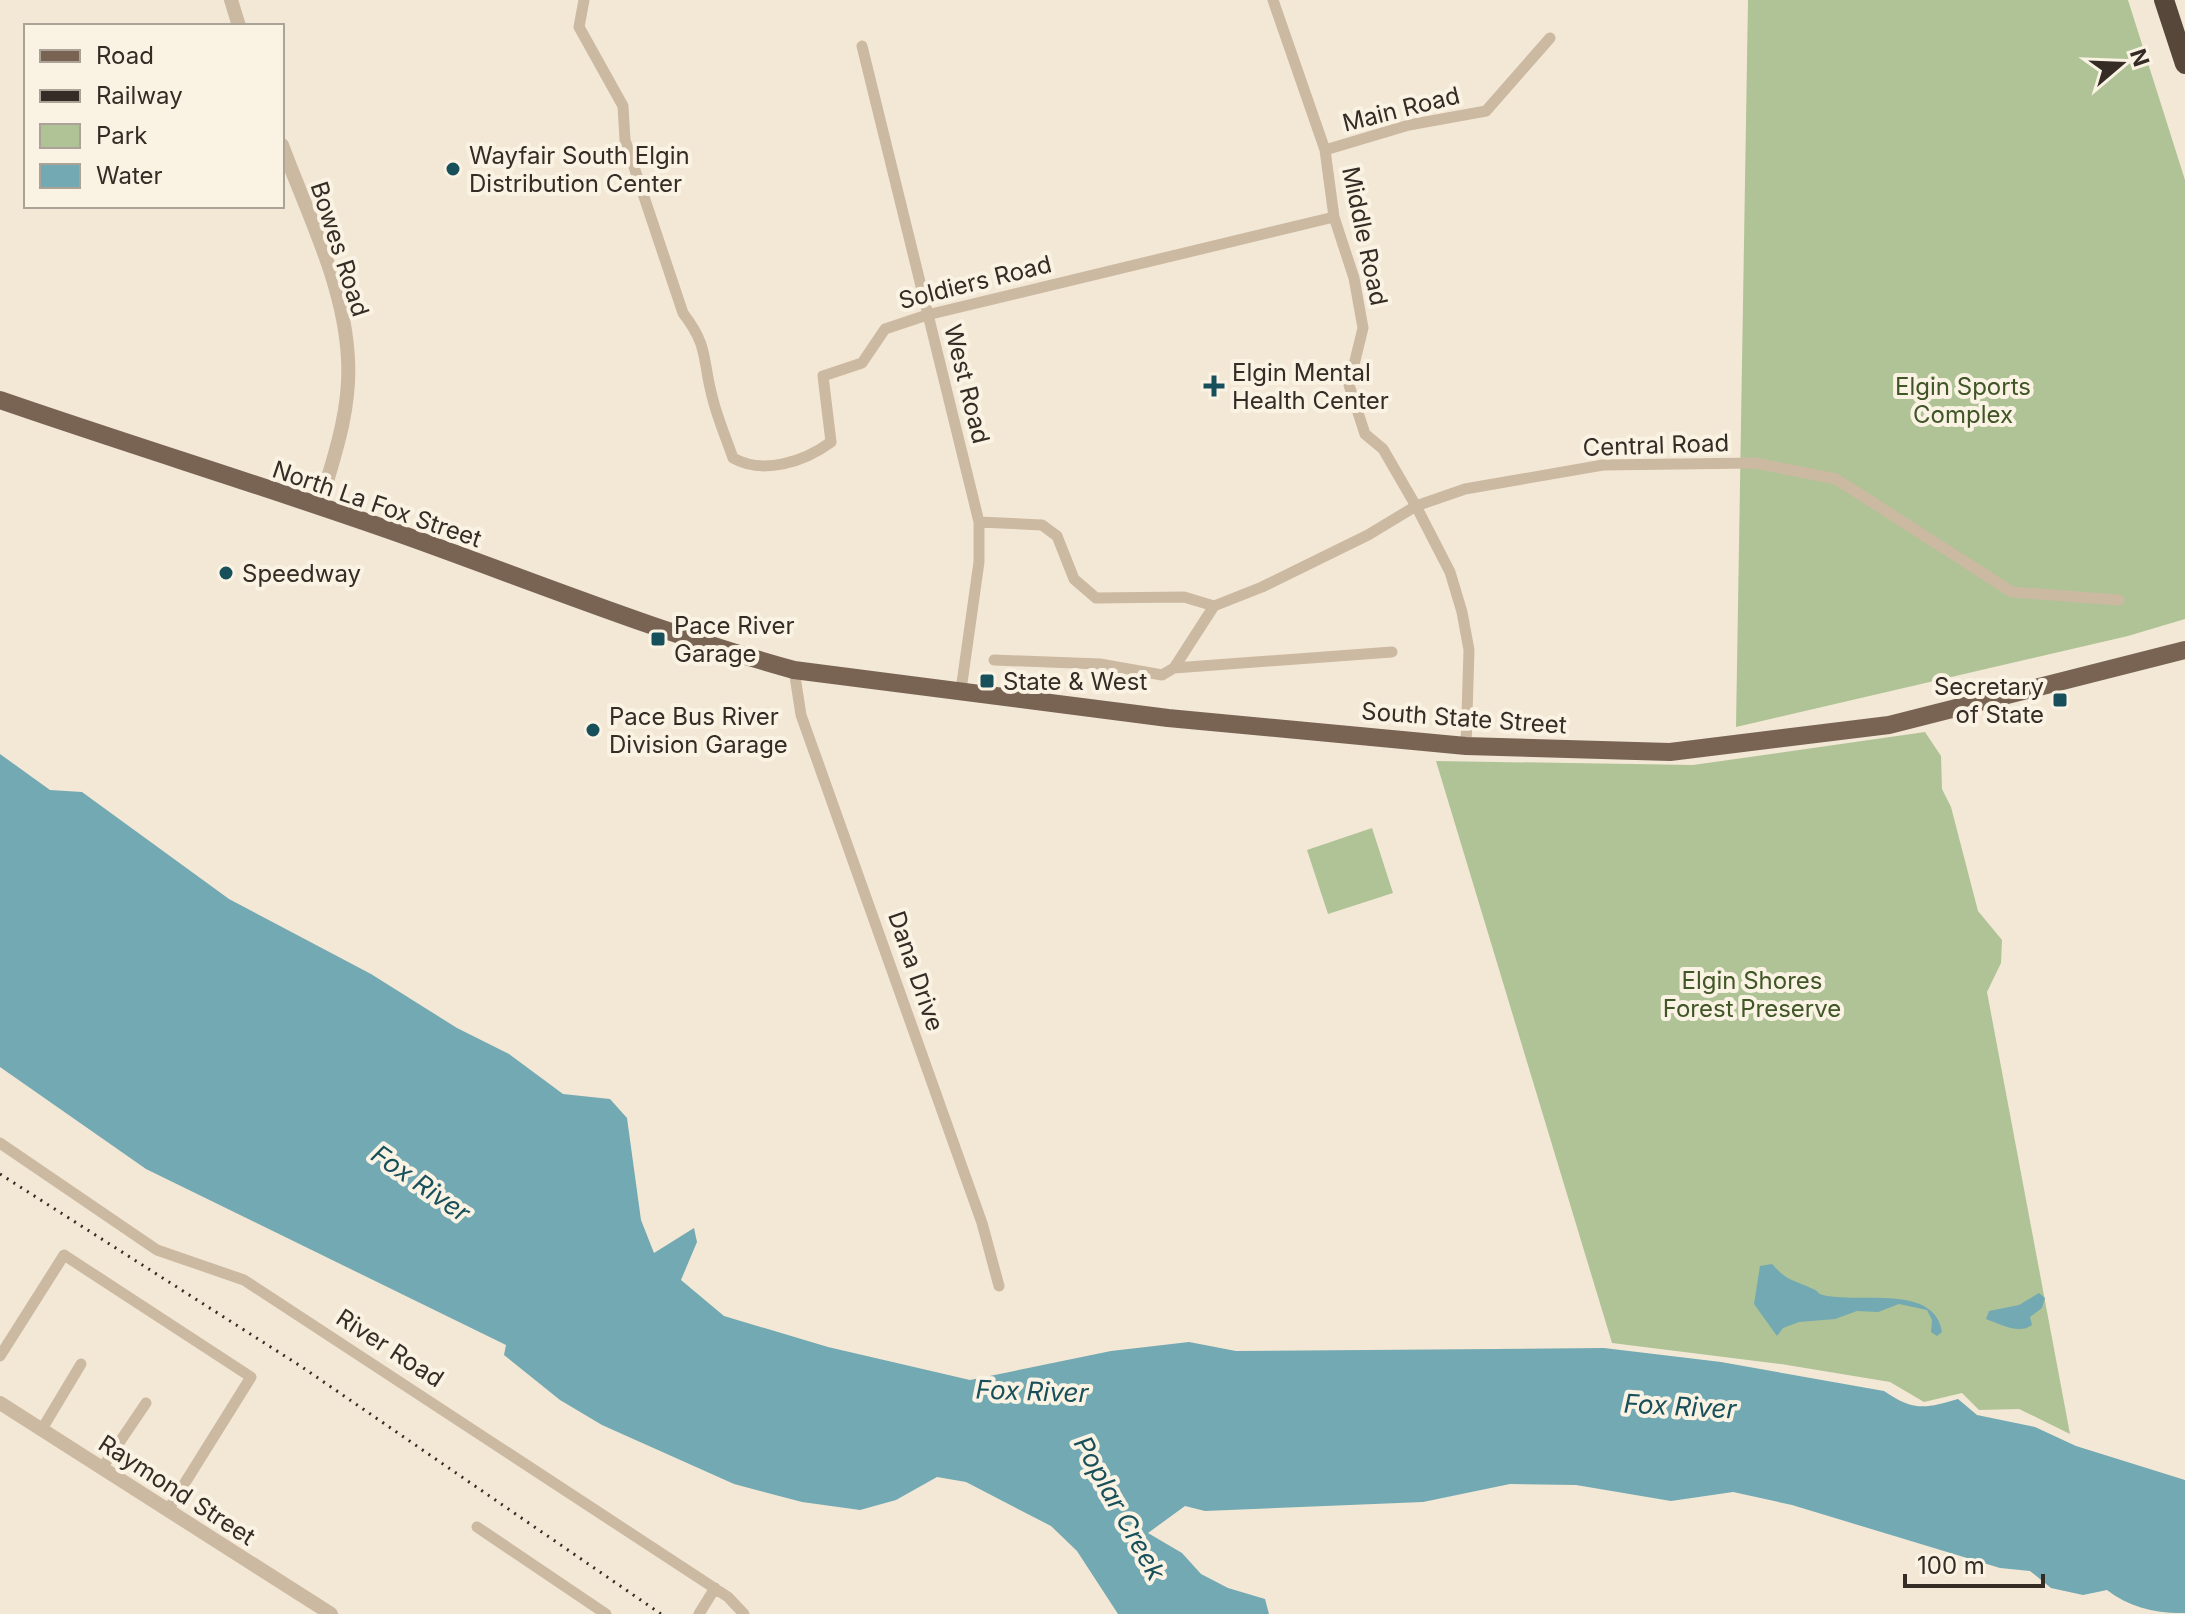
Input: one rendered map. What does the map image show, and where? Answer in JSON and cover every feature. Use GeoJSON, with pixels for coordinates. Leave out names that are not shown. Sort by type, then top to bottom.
{"type":"FeatureCollection","features":[{"type":"Feature","properties":{"kind":"highway"},"geometry":{"type":"LineString","coordinates":[[2164,0],[2185,64]]}},
{"type":"Feature","properties":{"kind":"highway"},"geometry":{"type":"LineString","coordinates":[[2179,0],[2185,20]]}},
{"type":"Feature","properties":{"kind":"main road","name":"North La Fox Street"},"geometry":{"type":"LineString","coordinates":[[0,400],[738,655]]}},
{"type":"Feature","properties":{"kind":"main road","name":"South State Street"},"geometry":{"type":"LineString","coordinates":[[738,655],[794,670],[1168,718],[1466,746],[1670,752],[1777,741],[1940,714],[2184,651]]}},
{"type":"Feature","properties":{"kind":"street"},"geometry":{"type":"LineString","coordinates":[[231,0],[238,24]]}},
{"type":"Feature","properties":{"kind":"street","name":"Soldiers Road"},"geometry":{"type":"LineString","coordinates":[[584,0],[579,27],[623,106],[625,140],[683,313],[699,335],[707,357],[712,395],[733,458],[749,467],[813,456],[831,442],[823,376],[862,363],[885,329],[927,315],[1334,217]]}},
{"type":"Feature","properties":{"kind":"street","name":"Middle Road"},"geometry":{"type":"LineString","coordinates":[[1273,0],[1325,150],[1334,217],[1354,278],[1363,328],[1349,385],[1365,434],[1383,449],[1416,506],[1450,572],[1462,612],[1469,650],[1466,746]]}},
{"type":"Feature","properties":{"kind":"street","name":"Main Road"},"geometry":{"type":"LineString","coordinates":[[1325,150],[1409,125],[1486,111],[1550,38]]}},
{"type":"Feature","properties":{"kind":"street","name":"West Road"},"geometry":{"type":"LineString","coordinates":[[862,46],[979,522],[979,562],[961,690]]}},
{"type":"Feature","properties":{"kind":"street","name":"Bowes Road"},"geometry":{"type":"LineString","coordinates":[[284,151],[343,313],[349,362],[343,424],[319,508]]}},
{"type":"Feature","properties":{"kind":"street","name":"Central Road"},"geometry":{"type":"LineString","coordinates":[[1214,606],[1262,587],[1368,535],[1416,506],[1465,489],[1603,465],[1755,463],[1836,479],[2012,592],[2119,600]]}},
{"type":"Feature","properties":{"kind":"street"},"geometry":{"type":"LineString","coordinates":[[979,522],[1042,525],[1057,536],[1074,579],[1096,598],[1184,597],[1214,606],[1174,668]]}},
{"type":"Feature","properties":{"kind":"street"},"geometry":{"type":"LineString","coordinates":[[994,660],[1100,664],[1162,675],[1174,668],[1392,652]]}},
{"type":"Feature","properties":{"kind":"street","name":"Dana Drive"},"geometry":{"type":"LineString","coordinates":[[794,670],[801,715],[982,1223],[999,1286]]}},
{"type":"Feature","properties":{"kind":"street","name":"River Road"},"geometry":{"type":"LineString","coordinates":[[0,1143],[157,1250],[244,1280],[715,1588],[744,1614]]}},
{"type":"Feature","properties":{"kind":"street"},"geometry":{"type":"LineString","coordinates":[[0,1356],[64,1255],[251,1377],[168,1510]]}},
{"type":"Feature","properties":{"kind":"street"},"geometry":{"type":"LineString","coordinates":[[42,1429],[81,1364]]}},
{"type":"Feature","properties":{"kind":"street","name":"Raymond Street"},"geometry":{"type":"LineString","coordinates":[[0,1403],[331,1614]]}},
{"type":"Feature","properties":{"kind":"street"},"geometry":{"type":"LineString","coordinates":[[102,1468],[146,1403]]}},
{"type":"Feature","properties":{"kind":"street"},"geometry":{"type":"LineString","coordinates":[[477,1527],[606,1614]]}},
{"type":"Feature","properties":{"kind":"street"},"geometry":{"type":"LineString","coordinates":[[699,1614],[715,1588]]}},
{"type":"Feature","properties":{"kind":"green space","name":"Elgin Sports Complex"},"geometry":{"type":"Polygon","coordinates":[[[1748,0],[2128,0],[2185,180],[2185,619],[2128,636],[1736,727],[1748,0]]]}},
{"type":"Feature","properties":{"kind":"green space","name":"Elgin Shores Forest Preserve"},"geometry":{"type":"Polygon","coordinates":[[[1925,732],[1941,756],[1942,789],[1951,807],[1978,911],[2002,940],[2001,963],[1987,992],[2070,1434],[2019,1409],[1979,1410],[1962,1393],[1924,1402],[1890,1382],[1781,1364],[1612,1343],[1436,761],[1693,765],[1925,732]]]}},
{"type":"Feature","properties":{"kind":"green space"},"geometry":{"type":"Polygon","coordinates":[[[1372,828],[1393,893],[1328,914],[1307,850],[1372,828]]]}},
{"type":"Feature","properties":{"kind":"water"},"geometry":{"type":"Polygon","coordinates":[[[0,754],[50,790],[82,792],[229,899],[371,974],[457,1028],[509,1054],[563,1094],[610,1099],[627,1118],[641,1220],[654,1253],[694,1228],[697,1242],[681,1280],[724,1316],[828,1347],[970,1380],[1111,1351],[1189,1342],[1236,1351],[1604,1348],[1721,1362],[1884,1391],[1911,1405],[1937,1405],[1958,1399],[1977,1415],[2035,1427],[2076,1446],[2185,1480],[2185,1613],[2143,1608],[2107,1590],[2083,1595],[2051,1588],[2030,1571],[2000,1568],[1792,1505],[1733,1492],[1671,1501],[1576,1485],[1510,1484],[1423,1502],[1205,1511],[1185,1506],[1148,1533],[1182,1553],[1201,1574],[1228,1588],[1265,1599],[1269,1614],[1118,1614],[1077,1551],[1051,1526],[966,1482],[937,1477],[896,1500],[860,1510],[802,1502],[734,1484],[602,1425],[560,1400],[504,1355],[506,1345],[146,1169],[0,1067],[0,754]]]}},
{"type":"Feature","properties":{"kind":"water"},"geometry":{"type":"Polygon","coordinates":[[[1772,1264],[1786,1277],[1821,1295],[1893,1298],[1925,1307],[1936,1317],[1942,1332],[1937,1336],[1931,1332],[1932,1320],[1927,1310],[1899,1304],[1878,1312],[1857,1311],[1835,1319],[1799,1322],[1783,1328],[1777,1336],[1754,1304],[1760,1266],[1772,1264]]]}},
{"type":"Feature","properties":{"kind":"water"},"geometry":{"type":"Polygon","coordinates":[[[2039,1293],[2045,1298],[2042,1308],[2030,1317],[2032,1325],[2027,1328],[2009,1328],[1986,1319],[1989,1311],[2019,1305],[2039,1293]]]}},
{"type":"Feature","properties":{"kind":"railway"},"geometry":{"type":"LineString","coordinates":[[0,1174],[302,1367],[661,1614]]}},
{"type":"Feature","properties":{"kind":"place","name":"Wayfair South Elgin Distribution Center"},"geometry":{"type":"Point","coordinates":[453,169]}},
{"type":"Feature","properties":{"kind":"place","name":"Elgin Mental Health Center"},"geometry":{"type":"Point","coordinates":[1214,386]}},
{"type":"Feature","properties":{"kind":"place","name":"Speedway"},"geometry":{"type":"Point","coordinates":[226,573]}},
{"type":"Feature","properties":{"kind":"place","name":"Pace River Garage"},"geometry":{"type":"Point","coordinates":[658,639]}},
{"type":"Feature","properties":{"kind":"place","name":"State & West"},"geometry":{"type":"Point","coordinates":[987,681]}},
{"type":"Feature","properties":{"kind":"place","name":"Secretary of State"},"geometry":{"type":"Point","coordinates":[2060,700]}},
{"type":"Feature","properties":{"kind":"place","name":"Pace Bus River Division Garage"},"geometry":{"type":"Point","coordinates":[593,730]}},
{"type":"Feature","properties":{"kind":"water label","name":"Fox River"},"geometry":{"type":"Point","coordinates":[421,1183]}},
{"type":"Feature","properties":{"kind":"water label","name":"Fox River"},"geometry":{"type":"Point","coordinates":[1032,1391]}},
{"type":"Feature","properties":{"kind":"water label","name":"Fox River"},"geometry":{"type":"Point","coordinates":[1680,1406]}},
{"type":"Feature","properties":{"kind":"water label","name":"Poplar Creek"},"geometry":{"type":"Point","coordinates":[1120,1508]}}]}
